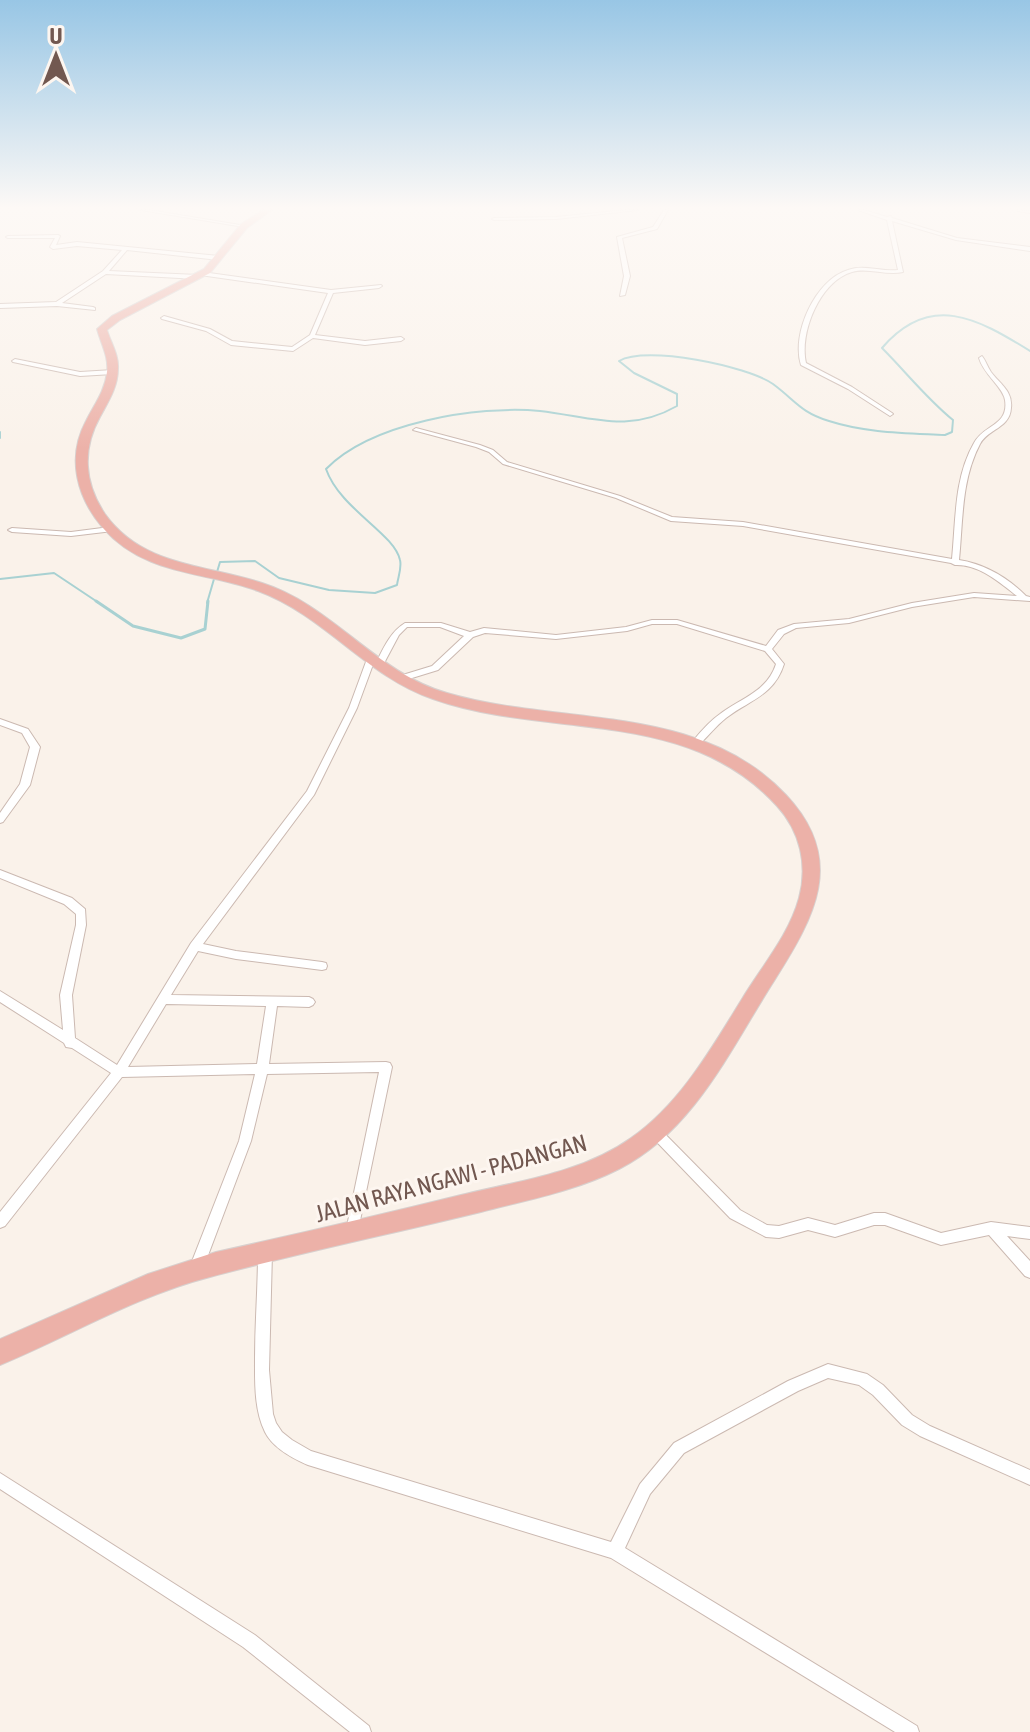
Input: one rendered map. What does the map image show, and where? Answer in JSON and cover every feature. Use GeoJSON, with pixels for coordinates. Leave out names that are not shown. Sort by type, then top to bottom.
{"type":"FeatureCollection","features":[{"type":"Feature","properties":{"kind":"highway"},"geometry":{"type":"LineString","coordinates":[[113,372],[113,360],[103,339],[104,327],[172,291]]}},
{"type":"Feature","properties":{"kind":"highway","name":"JALAN RAYA NGAWI - PADANGAN"},"geometry":{"type":"LineString","coordinates":[[0,1352],[196,1269],[574,1177],[618,1158],[656,1133],[735,1030],[787,946],[807,903],[814,873],[811,847],[800,824],[781,797],[742,764],[696,743],[453,700],[399,679],[329,624],[291,599],[266,588],[159,564],[110,529],[92,507],[85,491],[80,445],[109,390],[113,372]]}},
{"type":"Feature","properties":{"kind":"street"},"geometry":{"type":"LineString","coordinates":[[57,304],[77,291]]}},
{"type":"Feature","properties":{"kind":"street"},"geometry":{"type":"LineString","coordinates":[[321,291],[340,291]]}},
{"type":"Feature","properties":{"kind":"street"},"geometry":{"type":"LineString","coordinates":[[622,295],[623,291]]}},
{"type":"Feature","properties":{"kind":"street"},"geometry":{"type":"LineString","coordinates":[[822,291],[816,298],[801,343],[800,359],[803,364],[871,400],[890,414]]}},
{"type":"Feature","properties":{"kind":"street"},"geometry":{"type":"LineString","coordinates":[[164,318],[208,330],[240,345],[293,349],[312,336],[331,292]]}},
{"type":"Feature","properties":{"kind":"street"},"geometry":{"type":"LineString","coordinates":[[0,306],[57,304],[93,309]]}},
{"type":"Feature","properties":{"kind":"street"},"geometry":{"type":"LineString","coordinates":[[312,336],[365,343],[401,339]]}},
{"type":"Feature","properties":{"kind":"street"},"geometry":{"type":"LineString","coordinates":[[955,563],[966,468],[983,435],[1005,420],[1008,399],[1001,387],[986,374],[982,358]]}},
{"type":"Feature","properties":{"kind":"street"},"geometry":{"type":"LineString","coordinates":[[15,361],[80,374],[113,372]]}},
{"type":"Feature","properties":{"kind":"street"},"geometry":{"type":"LineString","coordinates":[[416,430],[478,446],[491,451],[505,463],[618,497],[671,519],[743,524],[984,568],[1026,598]]}},
{"type":"Feature","properties":{"kind":"street"},"geometry":{"type":"LineString","coordinates":[[12,530],[71,534],[110,529]]}},
{"type":"Feature","properties":{"kind":"street"},"geometry":{"type":"LineString","coordinates":[[768,649],[781,632],[794,626],[849,621],[912,605],[986,594],[1026,598]]}},
{"type":"Feature","properties":{"kind":"street"},"geometry":{"type":"LineString","coordinates":[[399,679],[435,668],[470,635],[490,630],[556,637],[671,621],[768,649],[780,664],[772,681],[757,696],[720,718],[696,743]]}},
{"type":"Feature","properties":{"kind":"street"},"geometry":{"type":"LineString","coordinates":[[0,1222],[119,1072],[195,946],[311,793],[375,662],[396,634],[405,625],[441,625],[470,635]]}},
{"type":"Feature","properties":{"kind":"street"},"geometry":{"type":"LineString","coordinates":[[0,722],[25,731],[35,747],[25,785],[0,820]]}},
{"type":"Feature","properties":{"kind":"street"},"geometry":{"type":"LineString","coordinates":[[0,874],[68,901],[81,912],[66,995],[70,1044]]}},
{"type":"Feature","properties":{"kind":"street"},"geometry":{"type":"LineString","coordinates":[[195,946],[236,955],[322,966]]}},
{"type":"Feature","properties":{"kind":"street"},"geometry":{"type":"LineString","coordinates":[[0,996],[70,1044],[119,1072],[386,1067],[352,1231]]}},
{"type":"Feature","properties":{"kind":"street"},"geometry":{"type":"LineString","coordinates":[[164,999],[309,1002]]}},
{"type":"Feature","properties":{"kind":"street"},"geometry":{"type":"LineString","coordinates":[[196,1269],[237,1168],[262,1070],[272,1000]]}},
{"type":"Feature","properties":{"kind":"street"},"geometry":{"type":"LineString","coordinates":[[656,1133],[735,1214],[766,1231],[779,1232],[808,1224],[835,1231],[874,1219],[898,1222],[941,1239],[991,1228],[1030,1233]]}},
{"type":"Feature","properties":{"kind":"street"},"geometry":{"type":"LineString","coordinates":[[991,1228],[1030,1271]]}},
{"type":"Feature","properties":{"kind":"street"},"geometry":{"type":"LineString","coordinates":[[265,1253],[263,1399],[266,1416],[280,1439],[308,1458],[615,1551],[911,1732]]}},
{"type":"Feature","properties":{"kind":"street"},"geometry":{"type":"LineString","coordinates":[[615,1551],[645,1489],[679,1448],[754,1406],[828,1371],[862,1379],[878,1390],[907,1420],[925,1431],[1030,1478]]}},
{"type":"Feature","properties":{"kind":"street"},"geometry":{"type":"LineString","coordinates":[[0,1480],[249,1641],[363,1732]]}},
{"type":"Feature","properties":{"kind":"waterway"},"geometry":{"type":"LineString","coordinates":[[217,572],[220,562],[255,561],[279,578],[329,590],[375,593],[397,585],[400,563],[396,550],[343,496],[326,469],[370,440],[426,420],[515,410],[626,421],[642,419],[677,406],[677,394],[634,373],[619,361],[632,357],[673,356],[742,371],[773,384],[811,414],[843,425],[886,432],[945,435],[952,432],[953,420],[882,348],[918,320],[954,316],[991,329],[1030,351]]}},
{"type":"Feature","properties":{"kind":"waterway"},"geometry":{"type":"LineString","coordinates":[[0,432],[0,438]]}},
{"type":"Feature","properties":{"kind":"waterway"},"geometry":{"type":"LineString","coordinates":[[0,579],[54,573],[96,601]]}},
{"type":"Feature","properties":{"kind":"waterway"},"geometry":{"type":"LineString","coordinates":[[207,603],[214,579]]}},
{"type":"Feature","properties":{"kind":"waterway"},"geometry":{"type":"LineString","coordinates":[[96,601],[133,626],[181,638],[205,629],[208,601]]}}]}
